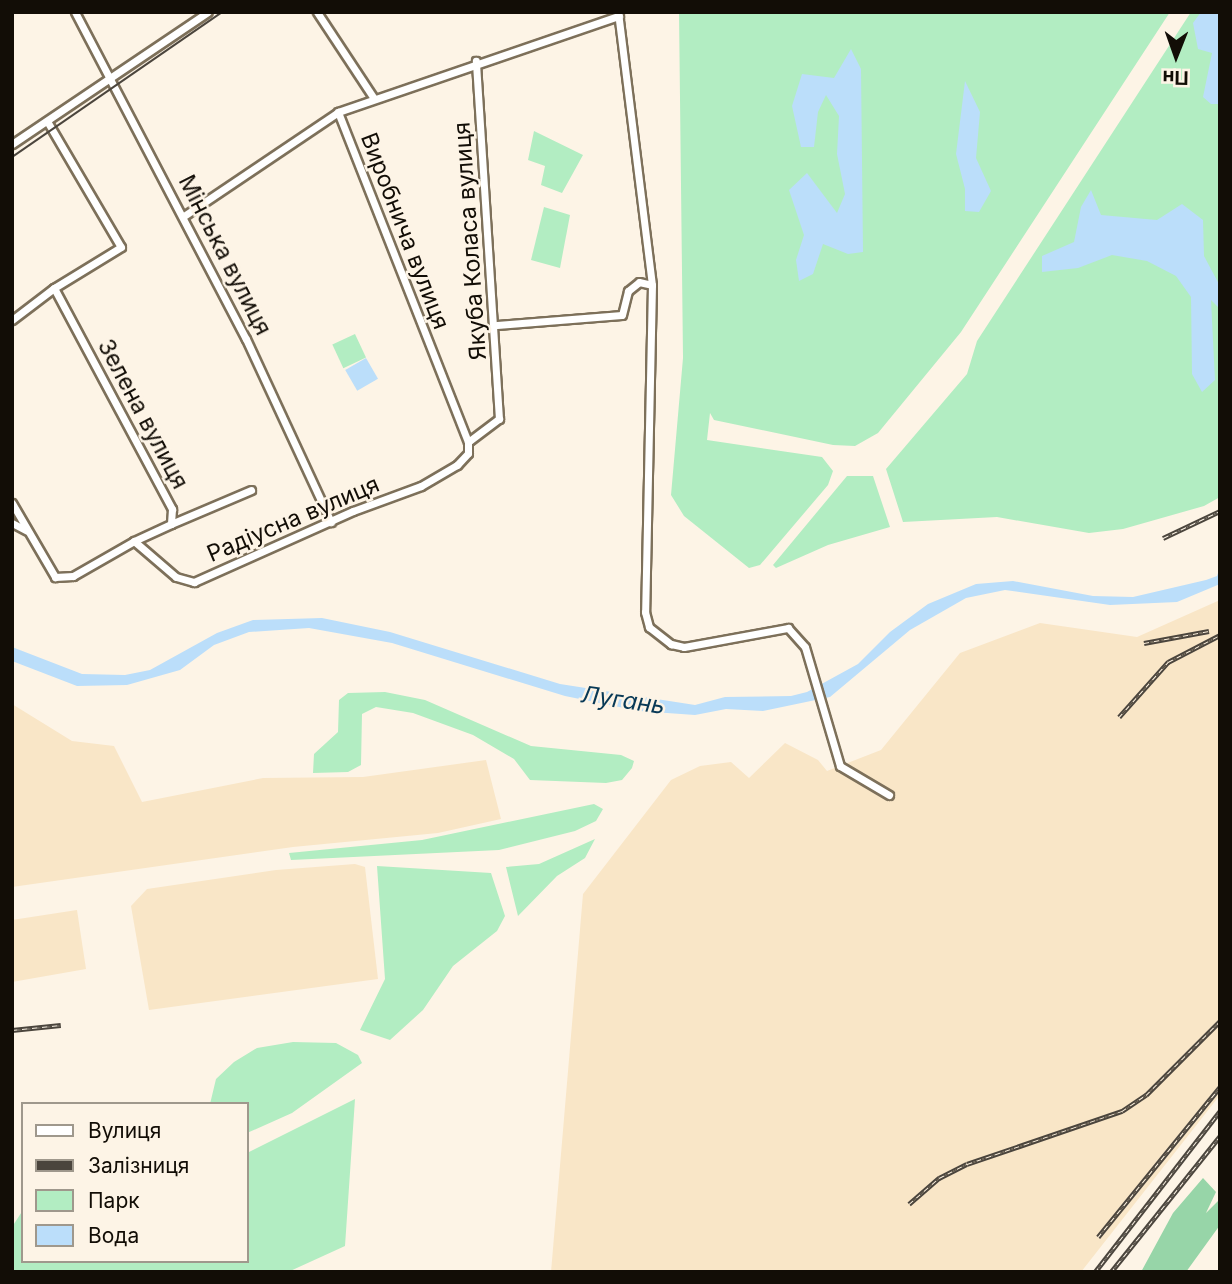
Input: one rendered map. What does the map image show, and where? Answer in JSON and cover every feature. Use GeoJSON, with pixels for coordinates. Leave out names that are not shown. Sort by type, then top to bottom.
{"type":"FeatureCollection","features":[{"type":"Feature","properties":{"kind":"street","name":"Мінська вулиця"},"geometry":{"type":"LineString","coordinates":[[75,12],[111,76],[111,88],[184,216],[331,522]]}},
{"type":"Feature","properties":{"kind":"street"},"geometry":{"type":"LineString","coordinates":[[12,144],[208,12]]}},
{"type":"Feature","properties":{"kind":"street"},"geometry":{"type":"LineString","coordinates":[[317,12],[373,97]]}},
{"type":"Feature","properties":{"kind":"street"},"geometry":{"type":"LineString","coordinates":[[184,216],[338,112],[373,97],[618,14],[652,285],[645,612],[649,627],[671,644],[684,646],[788,628],[805,647],[840,766],[889,795]]}},
{"type":"Feature","properties":{"kind":"street","name":"Якуба Коласа вулиця"},"geometry":{"type":"LineString","coordinates":[[476,61],[497,325],[499,419]]}},
{"type":"Feature","properties":{"kind":"street","name":"Виробнича вулиця"},"geometry":{"type":"LineString","coordinates":[[338,112],[468,442]]}},
{"type":"Feature","properties":{"kind":"street"},"geometry":{"type":"LineString","coordinates":[[12,320],[54,288],[121,247],[47,121]]}},
{"type":"Feature","properties":{"kind":"street"},"geometry":{"type":"LineString","coordinates":[[497,325],[622,315],[628,291],[639,282],[652,285]]}},
{"type":"Feature","properties":{"kind":"street","name":"Зелена вулиця"},"geometry":{"type":"LineString","coordinates":[[54,288],[172,509],[171,524],[134,541]]}},
{"type":"Feature","properties":{"kind":"street","name":"Радіусна вулиця"},"geometry":{"type":"LineString","coordinates":[[134,541],[176,577],[194,582],[440,477],[468,453],[468,442],[499,419]]}},
{"type":"Feature","properties":{"kind":"street"},"geometry":{"type":"LineString","coordinates":[[171,524],[251,490]]}},
{"type":"Feature","properties":{"kind":"street"},"geometry":{"type":"LineString","coordinates":[[12,503],[55,577],[73,576],[134,541]]}},
{"type":"Feature","properties":{"kind":"street"},"geometry":{"type":"LineString","coordinates":[[12,523],[27,530]]}},
{"type":"Feature","properties":{"kind":"shaded area"},"geometry":{"type":"Polygon","coordinates":[[[1220,600],[1220,1095],[1081,1272],[551,1272],[583,894],[671,780],[700,766],[731,762],[749,778],[785,743],[818,760],[827,771],[881,750],[960,653],[1040,623],[1137,637],[1220,600]]]}},
{"type":"Feature","properties":{"kind":"shaded area"},"geometry":{"type":"Polygon","coordinates":[[[12,704],[72,741],[114,746],[142,802],[263,778],[363,777],[486,760],[501,819],[438,833],[293,847],[12,887],[12,704]]]}},
{"type":"Feature","properties":{"kind":"shaded area"},"geometry":{"type":"Polygon","coordinates":[[[355,864],[365,867],[378,979],[149,1010],[131,906],[147,889],[276,870],[355,864]]]}},
{"type":"Feature","properties":{"kind":"shaded area"},"geometry":{"type":"Polygon","coordinates":[[[77,910],[86,969],[12,982],[12,920],[77,910]]]}},
{"type":"Feature","properties":{"kind":"green space"},"geometry":{"type":"Polygon","coordinates":[[[679,12],[1170,12],[961,332],[878,433],[855,446],[833,445],[714,420],[710,413],[707,440],[822,457],[833,471],[828,485],[760,565],[749,568],[684,516],[671,495],[683,358],[679,12]]]}},
{"type":"Feature","properties":{"kind":"green space"},"geometry":{"type":"Polygon","coordinates":[[[1191,12],[1220,12],[1220,497],[1204,506],[1123,529],[1089,533],[997,517],[903,522],[886,469],[967,374],[977,341],[1191,12]]]}},
{"type":"Feature","properties":{"kind":"green space"},"geometry":{"type":"Polygon","coordinates":[[[534,131],[583,155],[562,193],[541,185],[545,166],[528,160],[534,131]]]}},
{"type":"Feature","properties":{"kind":"green space"},"geometry":{"type":"Polygon","coordinates":[[[544,207],[570,215],[560,268],[531,260],[544,207]]]}},
{"type":"Feature","properties":{"kind":"green space"},"geometry":{"type":"Polygon","coordinates":[[[355,334],[366,358],[343,368],[332,345],[355,334]]]}},
{"type":"Feature","properties":{"kind":"green space"},"geometry":{"type":"Polygon","coordinates":[[[847,476],[873,476],[890,527],[828,545],[776,568],[773,565],[847,476]]]}},
{"type":"Feature","properties":{"kind":"green space"},"geometry":{"type":"Polygon","coordinates":[[[385,692],[425,700],[531,746],[621,755],[634,761],[632,768],[622,780],[606,783],[530,780],[514,759],[473,735],[413,713],[376,707],[362,714],[361,765],[348,772],[313,773],[314,754],[338,732],[339,700],[348,693],[385,692]]]}},
{"type":"Feature","properties":{"kind":"green space"},"geometry":{"type":"Polygon","coordinates":[[[594,804],[603,809],[596,821],[575,831],[499,850],[291,860],[289,853],[422,840],[594,804]]]}},
{"type":"Feature","properties":{"kind":"green space"},"geometry":{"type":"Polygon","coordinates":[[[595,839],[585,858],[557,876],[518,916],[506,867],[539,864],[595,839]]]}},
{"type":"Feature","properties":{"kind":"green space"},"geometry":{"type":"Polygon","coordinates":[[[377,866],[491,873],[505,916],[497,931],[453,966],[423,1010],[390,1040],[360,1030],[385,979],[377,866]]]}},
{"type":"Feature","properties":{"kind":"green space"},"geometry":{"type":"Polygon","coordinates":[[[293,1042],[336,1043],[358,1055],[362,1063],[292,1113],[248,1133],[248,1102],[210,1102],[216,1079],[234,1062],[257,1048],[293,1042]]]}},
{"type":"Feature","properties":{"kind":"green space"},"geometry":{"type":"Polygon","coordinates":[[[355,1099],[345,1246],[288,1272],[12,1272],[12,1227],[21,1213],[21,1263],[248,1263],[248,1152],[355,1099]]]}},
{"type":"Feature","properties":{"kind":"green space"},"geometry":{"type":"Polygon","coordinates":[[[1203,1178],[1216,1192],[1206,1213],[1220,1199],[1220,1225],[1186,1272],[1141,1272],[1173,1213],[1203,1178]]]}},
{"type":"Feature","properties":{"kind":"water"},"geometry":{"type":"Polygon","coordinates":[[[1201,12],[1220,12],[1220,104],[1211,104],[1203,97],[1212,53],[1198,49],[1193,23],[1201,12]]]}},
{"type":"Feature","properties":{"kind":"water"},"geometry":{"type":"Polygon","coordinates":[[[851,49],[861,69],[863,252],[848,254],[823,244],[813,274],[799,281],[796,260],[804,235],[789,190],[807,173],[837,213],[845,194],[837,154],[839,116],[826,95],[818,112],[814,147],[801,147],[792,106],[802,74],[834,78],[851,49]]]}},
{"type":"Feature","properties":{"kind":"water"},"geometry":{"type":"Polygon","coordinates":[[[965,81],[980,112],[976,158],[991,191],[979,212],[965,211],[965,189],[956,154],[965,81]]]}},
{"type":"Feature","properties":{"kind":"water"},"geometry":{"type":"Polygon","coordinates":[[[1091,190],[1101,215],[1157,220],[1182,204],[1203,220],[1204,256],[1220,286],[1220,309],[1211,300],[1215,380],[1202,392],[1192,374],[1191,297],[1176,276],[1147,261],[1112,255],[1078,268],[1042,272],[1042,256],[1074,242],[1081,207],[1091,190]]]}},
{"type":"Feature","properties":{"kind":"water"},"geometry":{"type":"Polygon","coordinates":[[[366,358],[378,379],[357,391],[345,370],[366,358]]]}},
{"type":"Feature","properties":{"kind":"water","name":"Лугань"},"geometry":{"type":"Polygon","coordinates":[[[1220,567],[1220,584],[1177,602],[1110,605],[1005,590],[966,598],[910,630],[830,697],[763,711],[726,709],[695,715],[639,711],[565,696],[392,643],[309,628],[249,632],[214,645],[180,670],[127,685],[77,686],[12,661],[12,647],[82,674],[125,675],[150,670],[217,633],[253,620],[322,618],[390,632],[560,684],[695,705],[725,697],[791,696],[807,692],[858,664],[890,632],[928,604],[976,584],[1013,581],[1093,596],[1133,597],[1206,580],[1217,576],[1220,567]]]}},
{"type":"Feature","properties":{"kind":"tram line"},"geometry":{"type":"LineString","coordinates":[[12,157],[222,12]]}},
{"type":"Feature","properties":{"kind":"railway"},"geometry":{"type":"LineString","coordinates":[[1163,538],[1220,511]]}},
{"type":"Feature","properties":{"kind":"railway"},"geometry":{"type":"LineString","coordinates":[[1144,643],[1209,631]]}},
{"type":"Feature","properties":{"kind":"railway"},"geometry":{"type":"LineString","coordinates":[[1119,717],[1168,662],[1220,635]]}},
{"type":"Feature","properties":{"kind":"railway"},"geometry":{"type":"LineString","coordinates":[[909,1204],[939,1178],[967,1164],[1122,1111],[1146,1095],[1220,1021]]}},
{"type":"Feature","properties":{"kind":"railway"},"geometry":{"type":"LineString","coordinates":[[12,1030],[61,1025]]}},
{"type":"Feature","properties":{"kind":"railway"},"geometry":{"type":"LineString","coordinates":[[1098,1237],[1220,1087]]}},
{"type":"Feature","properties":{"kind":"railway"},"geometry":{"type":"LineString","coordinates":[[1095,1272],[1220,1111]]}},
{"type":"Feature","properties":{"kind":"railway"},"geometry":{"type":"LineString","coordinates":[[1111,1272],[1220,1136]]}}]}
